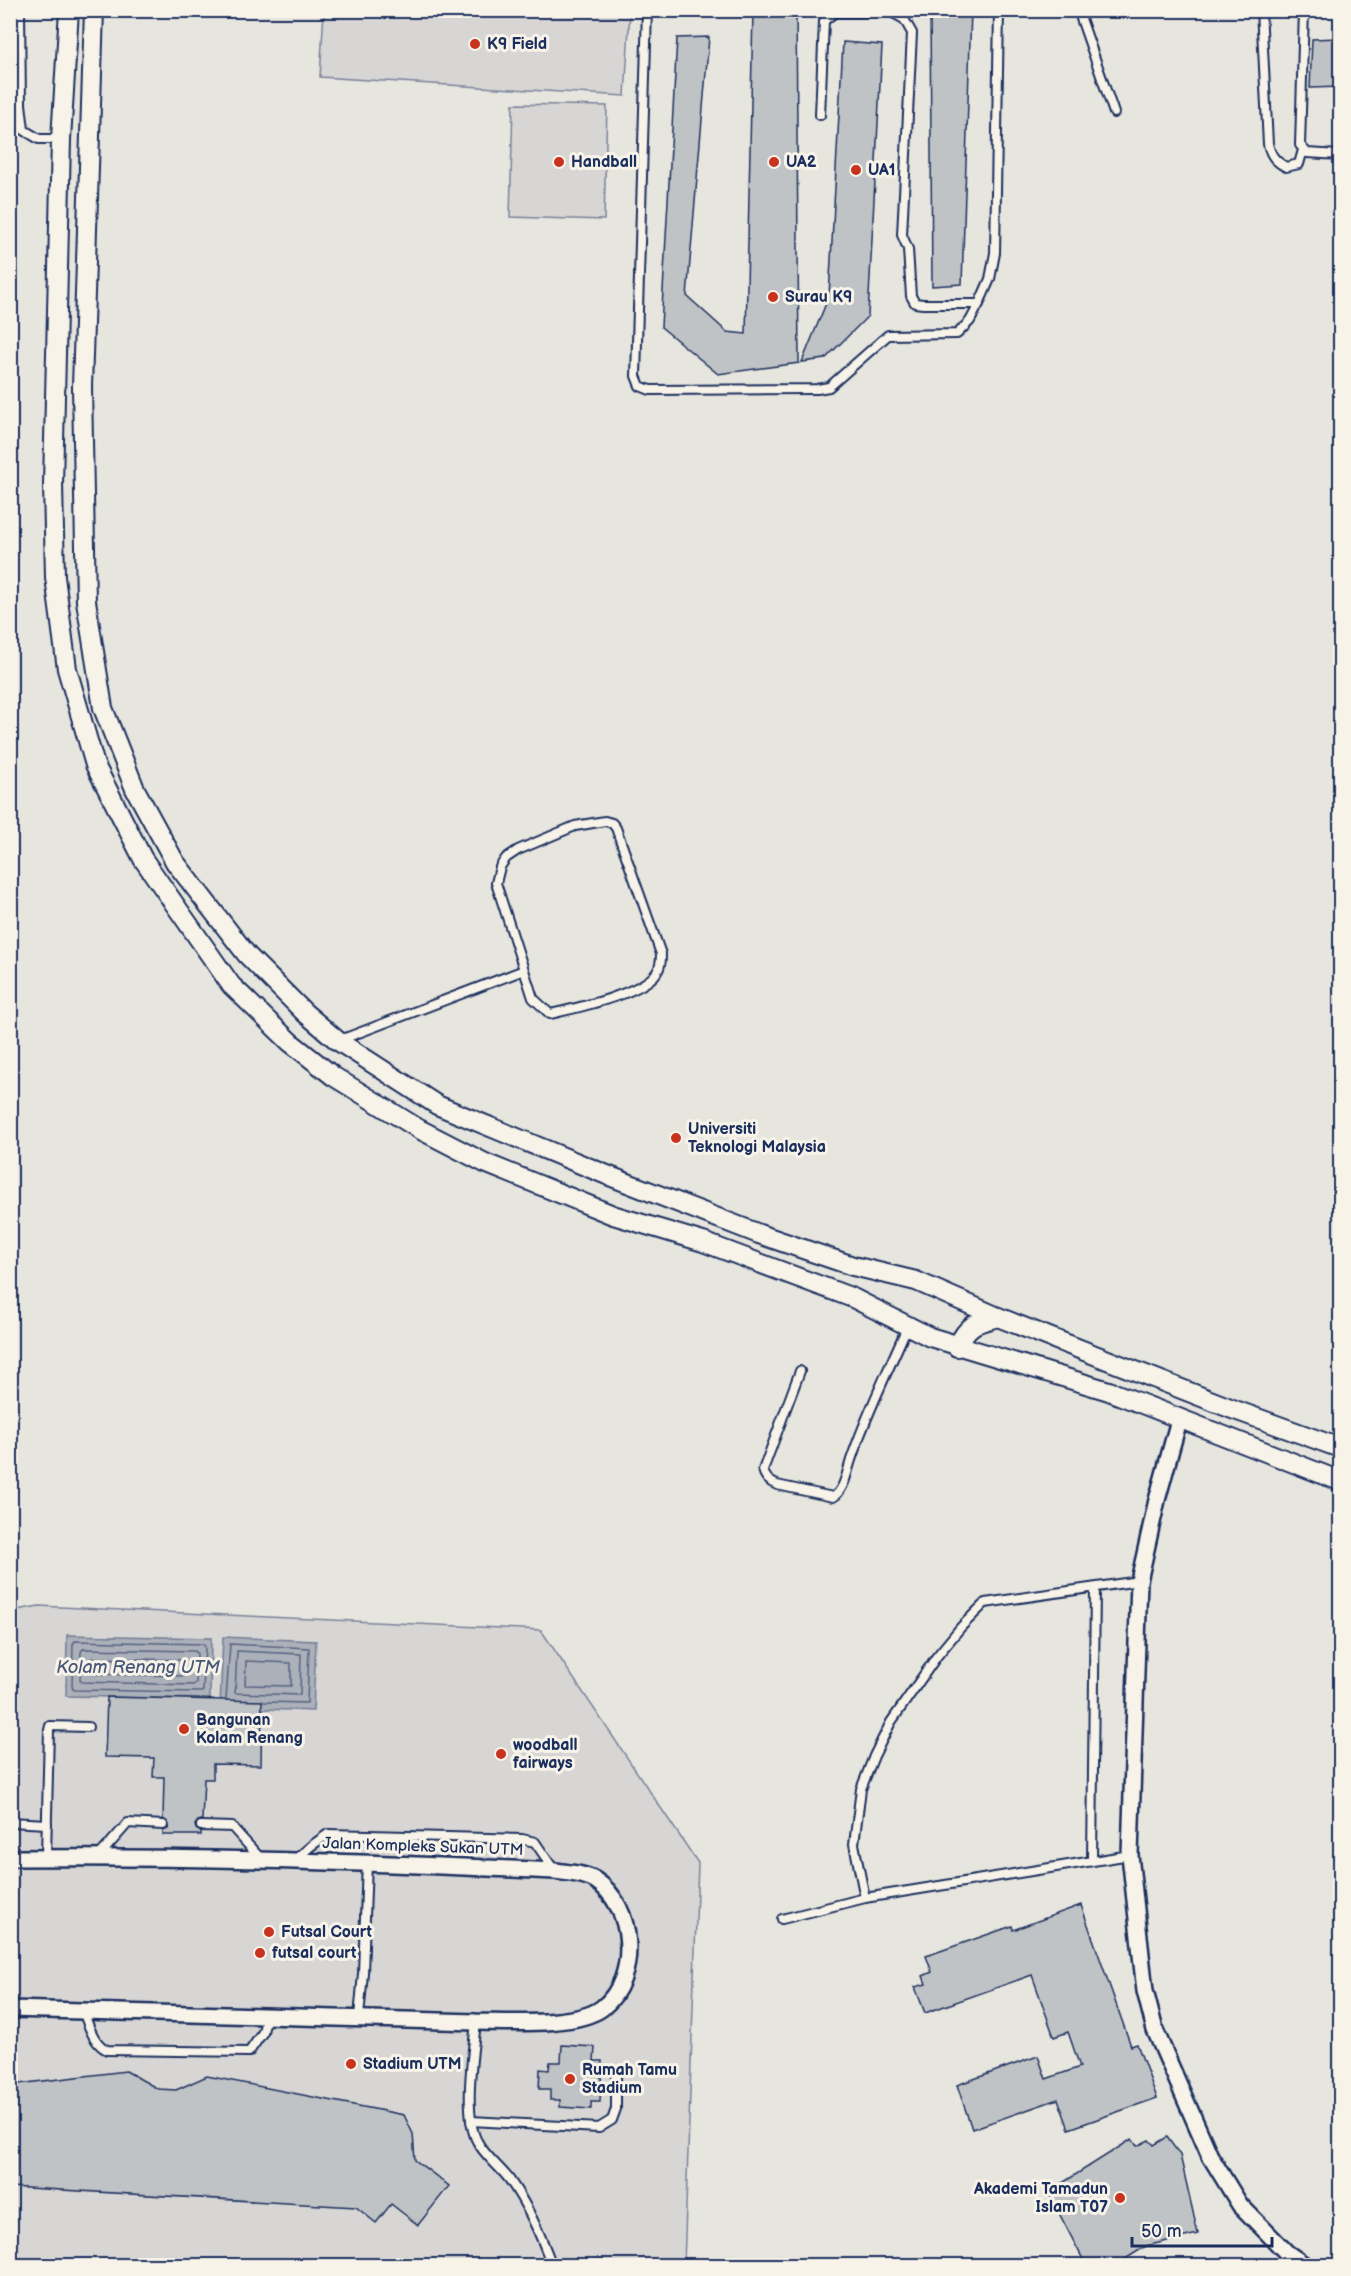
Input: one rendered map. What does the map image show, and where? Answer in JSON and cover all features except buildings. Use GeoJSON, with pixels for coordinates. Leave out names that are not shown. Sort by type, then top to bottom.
{"type":"FeatureCollection","features":[{"type":"Feature","properties":{"kind":"street"},"geometry":{"type":"LineString","coordinates":[[69,10],[61,139],[53,484],[55,577],[67,669],[95,765],[143,860],[231,986],[290,1042],[333,1076],[419,1130],[485,1162],[614,1215],[703,1242],[853,1298],[907,1327],[957,1347],[1108,1391],[1341,1481]]}},
{"type":"Feature","properties":{"kind":"street"},"geometry":{"type":"LineString","coordinates":[[94,10],[83,411],[86,601],[103,708],[135,789],[175,862],[247,955],[305,1013],[338,1041],[437,1105],[608,1176],[759,1234],[853,1266],[916,1281],[998,1317],[1235,1410],[1341,1448]]}},
{"type":"Feature","properties":{"kind":"street"},"geometry":{"type":"LineString","coordinates":[[957,1347],[963,1334],[973,1324],[998,1317]]}},
{"type":"Feature","properties":{"kind":"street"},"geometry":{"type":"LineString","coordinates":[[1179,1420],[1139,1581],[1130,1855],[1145,1991],[1155,2030],[1210,2156],[1240,2205],[1287,2253],[1306,2265]]}},
{"type":"Feature","properties":{"kind":"street","name":"Jalan Kompleks Sukan UTM"},"geometry":{"type":"LineString","coordinates":[[10,1858],[99,1856],[261,1859],[555,1871],[594,1880],[609,1893],[618,1906],[627,1932],[626,1970],[614,1995],[602,2008],[585,2016],[552,2021],[476,2022],[10,2009]]}},
{"type":"Feature","properties":{"kind":"lane"},"geometry":{"type":"LineString","coordinates":[[20,10],[21,96],[24,130],[39,139],[61,139]]}},
{"type":"Feature","properties":{"kind":"lane"},"geometry":{"type":"LineString","coordinates":[[647,10],[636,376],[640,386],[650,390],[829,387],[888,335],[957,334],[970,321],[990,279],[995,253],[999,10]]}},
{"type":"Feature","properties":{"kind":"lane"},"geometry":{"type":"LineString","coordinates":[[1077,10],[1114,113]]}},
{"type":"Feature","properties":{"kind":"lane"},"geometry":{"type":"LineString","coordinates":[[1261,10],[1268,144],[1271,156],[1286,167],[1299,164],[1303,150],[1299,140],[1304,10]]}},
{"type":"Feature","properties":{"kind":"lane"},"geometry":{"type":"LineString","coordinates":[[820,115],[824,21],[835,12],[891,12],[904,19],[912,33],[902,235],[908,249],[911,296],[915,303],[923,304],[979,304]]}},
{"type":"Feature","properties":{"kind":"lane"},"geometry":{"type":"LineString","coordinates":[[1303,150],[1312,154],[1341,155]]}},
{"type":"Feature","properties":{"kind":"lane"},"geometry":{"type":"LineString","coordinates":[[605,821],[612,823],[661,954],[657,972],[650,980],[607,1000],[550,1014],[533,998],[524,970],[496,883],[500,867],[506,858],[518,850],[549,836],[575,826],[605,821]]}},
{"type":"Feature","properties":{"kind":"lane"},"geometry":{"type":"LineString","coordinates":[[338,1041],[524,970]]}},
{"type":"Feature","properties":{"kind":"lane"},"geometry":{"type":"LineString","coordinates":[[800,1371],[763,1470],[764,1474],[771,1483],[777,1485],[833,1497],[838,1495],[854,1451],[907,1327]]}},
{"type":"Feature","properties":{"kind":"lane"},"geometry":{"type":"LineString","coordinates":[[865,1898],[854,1844],[861,1789],[891,1722],[937,1656],[961,1627],[986,1603],[1139,1581]]}},
{"type":"Feature","properties":{"kind":"lane"},"geometry":{"type":"LineString","coordinates":[[1092,1860],[1095,1588]]}},
{"type":"Feature","properties":{"kind":"lane"},"geometry":{"type":"LineString","coordinates":[[46,1857],[50,1726],[88,1727]]}},
{"type":"Feature","properties":{"kind":"lane"},"geometry":{"type":"LineString","coordinates":[[10,1822],[47,1824]]}},
{"type":"Feature","properties":{"kind":"lane"},"geometry":{"type":"LineString","coordinates":[[99,1856],[128,1823],[163,1824]]}},
{"type":"Feature","properties":{"kind":"lane"},"geometry":{"type":"LineString","coordinates":[[201,1826],[232,1827],[261,1859]]}},
{"type":"Feature","properties":{"kind":"lane"},"geometry":{"type":"LineString","coordinates":[[294,1861],[311,1845],[328,1834],[522,1839],[536,1842],[555,1871]]}},
{"type":"Feature","properties":{"kind":"lane"},"geometry":{"type":"LineString","coordinates":[[782,1919],[865,1898],[1130,1855]]}},
{"type":"Feature","properties":{"kind":"lane"},"geometry":{"type":"LineString","coordinates":[[359,2017],[367,1862]]}},
{"type":"Feature","properties":{"kind":"lane"},"geometry":{"type":"LineString","coordinates":[[83,2010],[99,2046],[107,2050],[249,2052],[263,2032],[267,2015]]}},
{"type":"Feature","properties":{"kind":"lane"},"geometry":{"type":"LineString","coordinates":[[476,2022],[471,2081],[471,2121],[476,2140],[522,2199],[543,2239],[552,2265]]}},
{"type":"Feature","properties":{"kind":"lane"},"geometry":{"type":"LineString","coordinates":[[471,2121],[598,2128],[612,2120],[616,2109],[616,2073]]}},
{"type":"Feature","properties":{"kind":"shaded area","name":"Universiti Teknologi Malaysia"},"geometry":{"type":"Polygon","coordinates":[[[11,11],[1340,11],[1340,2265],[11,2265],[11,11]]]}},
{"type":"Feature","properties":{"kind":"shaded area","name":"K9 Field"},"geometry":{"type":"Polygon","coordinates":[[[324,11],[630,11],[625,96],[320,77],[324,11]]]}},
{"type":"Feature","properties":{"kind":"shaded area","name":"Handball"},"geometry":{"type":"Polygon","coordinates":[[[513,104],[607,106],[604,220],[510,217],[513,104]]]}},
{"type":"Feature","properties":{"kind":"shaded area","name":"Stadium UTM"},"geometry":{"type":"Polygon","coordinates":[[[39,1606],[541,1630],[698,1863],[684,2265],[11,2266],[11,1611],[39,1606]]]}},
{"type":"Feature","properties":{"kind":"water","name":"Kolam Renang UTM"},"geometry":{"type":"Polygon","coordinates":[[[67,1635],[211,1638],[210,1699],[66,1696],[67,1635]]]}},
{"type":"Feature","properties":{"kind":"water","name":"Kolam Renang UTM"},"geometry":{"type":"Polygon","coordinates":[[[223,1637],[316,1641],[313,1711],[220,1707],[223,1637]]]}},
{"type":"Feature","properties":{"kind":"place","name":"K9 Field"},"geometry":{"type":"Point","coordinates":[475,44]}},
{"type":"Feature","properties":{"kind":"place","name":"Handball"},"geometry":{"type":"Point","coordinates":[559,162]}},
{"type":"Feature","properties":{"kind":"place","name":"UA2"},"geometry":{"type":"Point","coordinates":[774,162]}},
{"type":"Feature","properties":{"kind":"place","name":"UA1"},"geometry":{"type":"Point","coordinates":[856,170]}},
{"type":"Feature","properties":{"kind":"place","name":"Surau K9"},"geometry":{"type":"Point","coordinates":[773,297]}},
{"type":"Feature","properties":{"kind":"place","name":"Universiti Teknologi Malaysia"},"geometry":{"type":"Point","coordinates":[676,1138]}},
{"type":"Feature","properties":{"kind":"place","name":"Bangunan Kolam Renang"},"geometry":{"type":"Point","coordinates":[184,1729]}},
{"type":"Feature","properties":{"kind":"place","name":"woodball fairways"},"geometry":{"type":"Point","coordinates":[501,1754]}},
{"type":"Feature","properties":{"kind":"place","name":"Futsal Court"},"geometry":{"type":"Point","coordinates":[269,1932]}},
{"type":"Feature","properties":{"kind":"place","name":"futsal court"},"geometry":{"type":"Point","coordinates":[260,1953]}},
{"type":"Feature","properties":{"kind":"place","name":"Stadium UTM"},"geometry":{"type":"Point","coordinates":[351,2064]}},
{"type":"Feature","properties":{"kind":"place","name":"Rumah Tamu Stadium"},"geometry":{"type":"Point","coordinates":[570,2079]}},
{"type":"Feature","properties":{"kind":"place","name":"Akademi Tamadun Islam T07"},"geometry":{"type":"Point","coordinates":[1120,2198]}}]}
